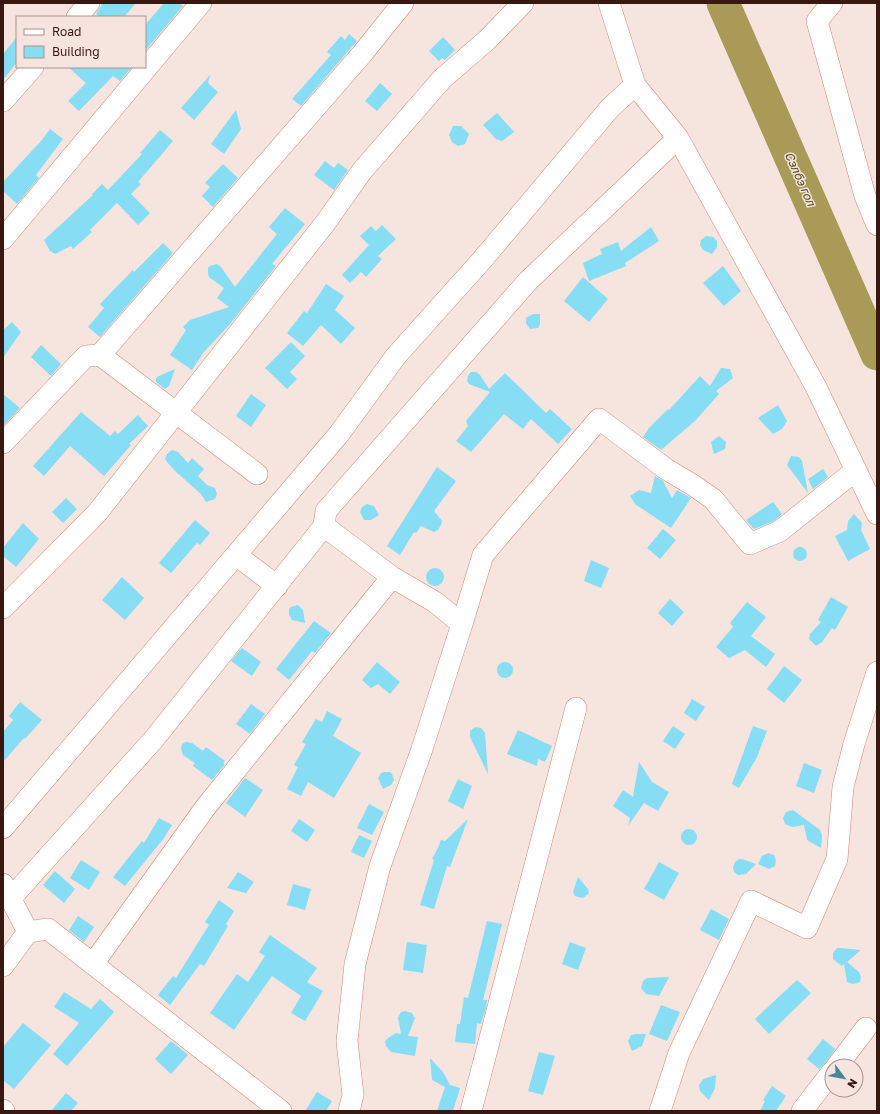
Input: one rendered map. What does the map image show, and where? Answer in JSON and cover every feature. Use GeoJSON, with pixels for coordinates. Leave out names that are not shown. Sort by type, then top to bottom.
{"type":"FeatureCollection","features":[{"type":"Feature","properties":{"kind":"street"},"geometry":{"type":"LineString","coordinates":[[78,16],[89,3]]}},
{"type":"Feature","properties":{"kind":"street"},"geometry":{"type":"LineString","coordinates":[[3,239],[201,3]]}},
{"type":"Feature","properties":{"kind":"street"},"geometry":{"type":"LineString","coordinates":[[100,355],[362,54],[403,3]]}},
{"type":"Feature","properties":{"kind":"street"},"geometry":{"type":"LineString","coordinates":[[3,608],[97,513],[326,222],[362,171],[442,79],[487,40],[523,3]]}},
{"type":"Feature","properties":{"kind":"street"},"geometry":{"type":"LineString","coordinates":[[609,3],[635,85],[678,138],[816,387],[877,514]]}},
{"type":"Feature","properties":{"kind":"street"},"geometry":{"type":"LineString","coordinates":[[832,3],[817,21],[865,196],[877,226]]}},
{"type":"Feature","properties":{"kind":"street"},"geometry":{"type":"LineString","coordinates":[[3,101],[32,68]]}},
{"type":"Feature","properties":{"kind":"street"},"geometry":{"type":"LineString","coordinates":[[3,828],[339,434],[396,356],[482,260],[610,108],[635,85]]}},
{"type":"Feature","properties":{"kind":"street"},"geometry":{"type":"LineString","coordinates":[[28,932],[7,891],[154,739],[324,526],[326,511],[528,281],[678,138]]}},
{"type":"Feature","properties":{"kind":"street"},"geometry":{"type":"LineString","coordinates":[[3,443],[86,356],[100,355],[257,474]]}},
{"type":"Feature","properties":{"kind":"street"},"geometry":{"type":"LineString","coordinates":[[349,1111],[353,1095],[347,1041],[355,964],[380,866],[421,752],[484,555],[599,419],[666,469],[713,499],[750,544],[780,531],[856,470]]}},
{"type":"Feature","properties":{"kind":"street"},"geometry":{"type":"LineString","coordinates":[[324,526],[392,577],[435,602],[462,624]]}},
{"type":"Feature","properties":{"kind":"street"},"geometry":{"type":"LineString","coordinates":[[236,555],[277,586]]}},
{"type":"Feature","properties":{"kind":"street"},"geometry":{"type":"LineString","coordinates":[[93,964],[205,808],[392,577]]}},
{"type":"Feature","properties":{"kind":"street"},"geometry":{"type":"LineString","coordinates":[[660,1111],[679,1053],[751,901],[807,928],[837,859],[843,787],[854,744],[877,672]]}},
{"type":"Feature","properties":{"kind":"street"},"geometry":{"type":"LineString","coordinates":[[471,1111],[576,708]]}},
{"type":"Feature","properties":{"kind":"street"},"geometry":{"type":"LineString","coordinates":[[3,966],[28,932],[48,929],[281,1111]]}},
{"type":"Feature","properties":{"kind":"street"},"geometry":{"type":"LineString","coordinates":[[843,1058],[866,1028]]}},
{"type":"Feature","properties":{"kind":"street"},"geometry":{"type":"LineString","coordinates":[[802,1111],[824,1082]]}},
{"type":"Feature","properties":{"kind":"building"},"geometry":{"type":"Polygon","coordinates":[[[101,3],[136,3],[125,16],[99,16],[96,14],[101,6],[101,3]]]}},
{"type":"Feature","properties":{"kind":"building"},"geometry":{"type":"Polygon","coordinates":[[[164,3],[179,3],[183,6],[146,50],[146,24],[164,3]]]}},
{"type":"Feature","properties":{"kind":"building"},"geometry":{"type":"Polygon","coordinates":[[[349,34],[357,41],[301,106],[292,99],[331,55],[327,52],[341,36],[345,40],[349,34]]]}},
{"type":"Feature","properties":{"kind":"building"},"geometry":{"type":"Polygon","coordinates":[[[443,37],[455,50],[445,60],[442,58],[439,61],[429,51],[443,37]]]}},
{"type":"Feature","properties":{"kind":"building"},"geometry":{"type":"Polygon","coordinates":[[[16,38],[16,63],[3,80],[3,54],[16,38]]]}},
{"type":"Feature","properties":{"kind":"building"},"geometry":{"type":"Polygon","coordinates":[[[69,68],[131,68],[120,81],[113,76],[79,111],[68,101],[86,83],[69,68]]]}},
{"type":"Feature","properties":{"kind":"building"},"geometry":{"type":"Polygon","coordinates":[[[210,75],[208,83],[218,92],[194,120],[181,108],[210,75]]]}},
{"type":"Feature","properties":{"kind":"building"},"geometry":{"type":"Polygon","coordinates":[[[380,83],[392,94],[377,111],[365,101],[380,83]]]}},
{"type":"Feature","properties":{"kind":"building"},"geometry":{"type":"Polygon","coordinates":[[[236,110],[241,129],[224,154],[211,144],[236,110]]]}},
{"type":"Feature","properties":{"kind":"building"},"geometry":{"type":"Polygon","coordinates":[[[497,113],[514,132],[502,141],[496,139],[483,125],[497,113]]]}},
{"type":"Feature","properties":{"kind":"building"},"geometry":{"type":"Polygon","coordinates":[[[453,126],[461,126],[469,134],[465,144],[458,146],[452,142],[449,135],[453,126]]]}},
{"type":"Feature","properties":{"kind":"building"},"geometry":{"type":"Polygon","coordinates":[[[50,129],[63,139],[36,175],[39,178],[17,204],[3,191],[3,182],[41,141],[50,129]]]}},
{"type":"Feature","properties":{"kind":"building"},"geometry":{"type":"Polygon","coordinates":[[[160,130],[173,141],[138,182],[141,184],[131,194],[150,213],[138,225],[117,203],[90,230],[92,232],[73,249],[71,246],[55,254],[50,251],[44,240],[93,195],[92,194],[102,184],[108,190],[142,154],[140,153],[160,130]]]}},
{"type":"Feature","properties":{"kind":"building"},"geometry":{"type":"Polygon","coordinates":[[[325,161],[334,168],[338,163],[348,170],[334,190],[314,175],[325,161]]]}},
{"type":"Feature","properties":{"kind":"building"},"geometry":{"type":"Polygon","coordinates":[[[223,164],[238,178],[213,207],[202,196],[210,187],[205,183],[223,164]]]}},
{"type":"Feature","properties":{"kind":"building"},"geometry":{"type":"Polygon","coordinates":[[[285,208],[305,224],[272,264],[276,266],[231,323],[203,353],[192,370],[170,355],[186,330],[183,327],[190,320],[229,307],[217,298],[224,288],[209,277],[208,268],[217,264],[221,267],[235,287],[277,234],[269,227],[285,208]]]}},
{"type":"Feature","properties":{"kind":"building"},"geometry":{"type":"Polygon","coordinates":[[[382,225],[396,239],[378,256],[382,259],[366,277],[361,272],[350,283],[342,275],[369,245],[360,236],[371,226],[376,231],[382,225]]]}},
{"type":"Feature","properties":{"kind":"building"},"geometry":{"type":"Polygon","coordinates":[[[651,227],[659,241],[625,263],[626,266],[589,281],[583,263],[602,254],[600,249],[618,242],[621,251],[651,227]]]}},
{"type":"Feature","properties":{"kind":"building"},"geometry":{"type":"Polygon","coordinates":[[[706,236],[713,237],[717,241],[717,247],[712,254],[703,250],[700,245],[701,240],[706,236]]]}},
{"type":"Feature","properties":{"kind":"building"},"geometry":{"type":"Polygon","coordinates":[[[163,243],[173,253],[100,337],[88,327],[104,308],[100,304],[133,270],[134,272],[163,243]]]}},
{"type":"Feature","properties":{"kind":"building"},"geometry":{"type":"Polygon","coordinates":[[[723,266],[741,291],[724,306],[703,283],[723,266]]]}},
{"type":"Feature","properties":{"kind":"building"},"geometry":{"type":"Polygon","coordinates":[[[583,277],[608,299],[589,322],[564,301],[583,277]]]}},
{"type":"Feature","properties":{"kind":"building"},"geometry":{"type":"Polygon","coordinates":[[[326,284],[344,296],[335,310],[355,328],[341,344],[321,325],[303,346],[287,333],[304,311],[307,313],[326,284]]]}},
{"type":"Feature","properties":{"kind":"building"},"geometry":{"type":"Polygon","coordinates":[[[533,314],[540,314],[540,324],[538,328],[530,329],[526,323],[526,318],[533,314]]]}},
{"type":"Feature","properties":{"kind":"building"},"geometry":{"type":"Polygon","coordinates":[[[12,322],[21,332],[3,358],[3,330],[12,322]]]}},
{"type":"Feature","properties":{"kind":"building"},"geometry":{"type":"Polygon","coordinates":[[[291,342],[305,356],[290,372],[297,379],[287,389],[265,368],[291,342]]]}},
{"type":"Feature","properties":{"kind":"building"},"geometry":{"type":"Polygon","coordinates":[[[41,345],[61,364],[51,376],[31,357],[41,345]]]}},
{"type":"Feature","properties":{"kind":"building"},"geometry":{"type":"Polygon","coordinates":[[[721,368],[730,369],[733,378],[716,391],[719,394],[695,421],[661,450],[643,437],[649,428],[668,409],[669,410],[700,376],[710,386],[721,368]]]}},
{"type":"Feature","properties":{"kind":"building"},"geometry":{"type":"Polygon","coordinates":[[[175,369],[169,386],[165,389],[156,382],[156,378],[175,369]]]}},
{"type":"Feature","properties":{"kind":"building"},"geometry":{"type":"Polygon","coordinates":[[[471,372],[476,372],[480,375],[489,389],[505,373],[546,413],[550,409],[572,429],[558,444],[531,419],[523,429],[504,414],[471,452],[456,441],[468,426],[466,421],[490,392],[469,384],[467,381],[471,372]]]}},
{"type":"Feature","properties":{"kind":"building"},"geometry":{"type":"Polygon","coordinates":[[[3,394],[20,408],[3,426],[3,394]]]}},
{"type":"Feature","properties":{"kind":"building"},"geometry":{"type":"Polygon","coordinates":[[[251,394],[266,405],[251,427],[236,416],[251,394]]]}},
{"type":"Feature","properties":{"kind":"building"},"geometry":{"type":"Polygon","coordinates":[[[778,405],[787,421],[782,429],[773,434],[758,418],[778,405]]]}},
{"type":"Feature","properties":{"kind":"building"},"geometry":{"type":"Polygon","coordinates":[[[81,412],[110,436],[115,431],[118,434],[138,415],[148,426],[129,444],[131,445],[104,476],[70,446],[44,476],[33,466],[81,412]]]}},
{"type":"Feature","properties":{"kind":"building"},"geometry":{"type":"Polygon","coordinates":[[[719,436],[726,442],[725,449],[714,454],[711,442],[719,436]]]}},
{"type":"Feature","properties":{"kind":"building"},"geometry":{"type":"Polygon","coordinates":[[[172,450],[178,452],[188,463],[192,458],[204,469],[198,476],[207,485],[215,488],[217,494],[215,499],[206,502],[201,494],[167,462],[165,459],[167,454],[172,450]]]}},
{"type":"Feature","properties":{"kind":"building"},"geometry":{"type":"Polygon","coordinates":[[[791,456],[799,457],[802,461],[808,493],[787,465],[791,456]]]}},
{"type":"Feature","properties":{"kind":"building"},"geometry":{"type":"Polygon","coordinates":[[[437,467],[456,481],[434,511],[442,521],[441,525],[438,530],[434,532],[421,526],[416,533],[414,532],[400,555],[387,546],[437,467]]]}},
{"type":"Feature","properties":{"kind":"building"},"geometry":{"type":"Polygon","coordinates":[[[823,469],[828,477],[813,489],[808,479],[823,469]]]}},
{"type":"Feature","properties":{"kind":"building"},"geometry":{"type":"Polygon","coordinates":[[[655,476],[663,481],[672,498],[677,490],[691,498],[671,528],[635,504],[630,496],[639,490],[651,493],[655,476]]]}},
{"type":"Feature","properties":{"kind":"building"},"geometry":{"type":"Polygon","coordinates":[[[66,498],[77,509],[63,523],[52,512],[66,498]]]}},
{"type":"Feature","properties":{"kind":"building"},"geometry":{"type":"Polygon","coordinates":[[[773,502],[782,514],[774,521],[754,529],[746,520],[773,502]]]}},
{"type":"Feature","properties":{"kind":"building"},"geometry":{"type":"Polygon","coordinates":[[[367,504],[374,506],[379,515],[371,520],[364,520],[360,512],[362,507],[367,504]]]}},
{"type":"Feature","properties":{"kind":"building"},"geometry":{"type":"Polygon","coordinates":[[[854,514],[862,523],[861,530],[870,549],[848,561],[835,536],[847,530],[848,521],[854,514]]]}},
{"type":"Feature","properties":{"kind":"building"},"geometry":{"type":"Polygon","coordinates":[[[195,520],[210,533],[200,545],[197,543],[171,573],[159,563],[195,520]]]}},
{"type":"Feature","properties":{"kind":"building"},"geometry":{"type":"Polygon","coordinates":[[[23,523],[39,539],[16,567],[3,556],[3,548],[23,523]]]}},
{"type":"Feature","properties":{"kind":"building"},"geometry":{"type":"Polygon","coordinates":[[[663,529],[676,540],[660,559],[647,548],[663,529]]]}},
{"type":"Feature","properties":{"kind":"building"},"geometry":{"type":"Polygon","coordinates":[[[797,547],[803,547],[807,551],[807,557],[803,561],[797,561],[793,557],[793,551],[797,547]]]}},
{"type":"Feature","properties":{"kind":"building"},"geometry":{"type":"Polygon","coordinates":[[[591,560],[609,568],[601,588],[584,581],[591,560]]]}},
{"type":"Feature","properties":{"kind":"building"},"geometry":{"type":"Polygon","coordinates":[[[435,568],[441,571],[444,577],[441,583],[435,586],[429,583],[426,577],[429,571],[435,568]]]}},
{"type":"Feature","properties":{"kind":"building"},"geometry":{"type":"Polygon","coordinates":[[[122,577],[144,598],[125,620],[102,600],[122,577]]]}},
{"type":"Feature","properties":{"kind":"building"},"geometry":{"type":"Polygon","coordinates":[[[831,597],[848,607],[835,630],[832,628],[822,642],[816,646],[809,639],[810,634],[821,622],[818,620],[831,597]]]}},
{"type":"Feature","properties":{"kind":"building"},"geometry":{"type":"Polygon","coordinates":[[[670,599],[684,612],[672,626],[658,613],[670,599]]]}},
{"type":"Feature","properties":{"kind":"building"},"geometry":{"type":"Polygon","coordinates":[[[747,602],[766,617],[751,636],[775,654],[766,667],[745,650],[729,658],[716,647],[733,627],[730,623],[747,602]]]}},
{"type":"Feature","properties":{"kind":"building"},"geometry":{"type":"Polygon","coordinates":[[[298,605],[303,610],[305,623],[292,620],[289,615],[289,609],[298,605]]]}},
{"type":"Feature","properties":{"kind":"building"},"geometry":{"type":"Polygon","coordinates":[[[314,621],[331,633],[315,653],[312,651],[289,680],[276,669],[314,621]]]}},
{"type":"Feature","properties":{"kind":"building"},"geometry":{"type":"Polygon","coordinates":[[[242,648],[261,662],[252,676],[231,661],[242,648]]]}},
{"type":"Feature","properties":{"kind":"building"},"geometry":{"type":"Polygon","coordinates":[[[377,662],[400,682],[390,694],[378,684],[371,688],[362,680],[377,662]]]}},
{"type":"Feature","properties":{"kind":"building"},"geometry":{"type":"Polygon","coordinates":[[[502,662],[508,662],[513,667],[511,676],[508,678],[502,678],[497,673],[497,667],[502,662]]]}},
{"type":"Feature","properties":{"kind":"building"},"geometry":{"type":"Polygon","coordinates":[[[784,666],[802,680],[784,703],[767,689],[784,666]]]}},
{"type":"Feature","properties":{"kind":"building"},"geometry":{"type":"Polygon","coordinates":[[[692,699],[705,707],[696,721],[684,713],[692,699]]]}},
{"type":"Feature","properties":{"kind":"building"},"geometry":{"type":"Polygon","coordinates":[[[20,702],[42,720],[3,762],[3,732],[13,720],[9,716],[20,702]]]}},
{"type":"Feature","properties":{"kind":"building"},"geometry":{"type":"Polygon","coordinates":[[[251,704],[265,714],[250,734],[236,724],[251,704]]]}},
{"type":"Feature","properties":{"kind":"building"},"geometry":{"type":"Polygon","coordinates":[[[327,711],[342,719],[333,736],[361,753],[334,798],[308,782],[301,796],[287,789],[298,767],[294,765],[306,744],[302,742],[316,719],[322,722],[327,711]]]}},
{"type":"Feature","properties":{"kind":"building"},"geometry":{"type":"Polygon","coordinates":[[[673,726],[685,734],[675,749],[663,741],[673,726]]]}},
{"type":"Feature","properties":{"kind":"building"},"geometry":{"type":"Polygon","coordinates":[[[753,726],[767,731],[757,757],[739,788],[732,784],[753,726]]]}},
{"type":"Feature","properties":{"kind":"building"},"geometry":{"type":"Polygon","coordinates":[[[475,727],[481,728],[485,733],[488,774],[470,737],[470,731],[475,727]]]}},
{"type":"Feature","properties":{"kind":"building"},"geometry":{"type":"Polygon","coordinates":[[[518,730],[552,746],[545,762],[538,759],[537,766],[507,754],[518,730]]]}},
{"type":"Feature","properties":{"kind":"building"},"geometry":{"type":"Polygon","coordinates":[[[186,742],[192,743],[203,751],[206,747],[225,761],[223,763],[225,764],[212,780],[193,766],[195,763],[183,755],[181,749],[182,744],[186,742]]]}},
{"type":"Feature","properties":{"kind":"building"},"geometry":{"type":"Polygon","coordinates":[[[639,762],[652,782],[669,792],[658,811],[644,803],[628,826],[630,818],[613,806],[623,790],[633,797],[639,762]]]}},
{"type":"Feature","properties":{"kind":"building"},"geometry":{"type":"Polygon","coordinates":[[[804,763],[822,770],[814,793],[796,786],[804,763]]]}},
{"type":"Feature","properties":{"kind":"building"},"geometry":{"type":"Polygon","coordinates":[[[390,772],[394,780],[391,785],[383,789],[378,778],[381,773],[390,772]]]}},
{"type":"Feature","properties":{"kind":"building"},"geometry":{"type":"Polygon","coordinates":[[[245,778],[263,790],[245,817],[226,803],[245,778]]]}},
{"type":"Feature","properties":{"kind":"building"},"geometry":{"type":"Polygon","coordinates":[[[458,779],[472,786],[463,809],[448,801],[458,779]]]}},
{"type":"Feature","properties":{"kind":"building"},"geometry":{"type":"Polygon","coordinates":[[[369,804],[384,812],[372,835],[357,828],[369,804]]]}},
{"type":"Feature","properties":{"kind":"building"},"geometry":{"type":"Polygon","coordinates":[[[793,810],[820,830],[822,835],[821,848],[807,840],[804,825],[792,827],[785,824],[783,818],[786,812],[793,810]]]}},
{"type":"Feature","properties":{"kind":"building"},"geometry":{"type":"Polygon","coordinates":[[[159,818],[172,825],[164,838],[125,886],[113,877],[142,841],[144,843],[159,818]]]}},
{"type":"Feature","properties":{"kind":"building"},"geometry":{"type":"Polygon","coordinates":[[[299,819],[315,830],[307,842],[291,831],[299,819]]]}},
{"type":"Feature","properties":{"kind":"building"},"geometry":{"type":"Polygon","coordinates":[[[468,819],[450,867],[447,866],[434,909],[420,905],[434,860],[432,859],[441,840],[445,841],[468,819]]]}},
{"type":"Feature","properties":{"kind":"building"},"geometry":{"type":"Polygon","coordinates":[[[686,829],[692,829],[697,834],[695,843],[692,845],[686,845],[681,840],[681,834],[686,829]]]}},
{"type":"Feature","properties":{"kind":"building"},"geometry":{"type":"Polygon","coordinates":[[[359,835],[372,841],[364,858],[351,852],[359,835]]]}},
{"type":"Feature","properties":{"kind":"building"},"geometry":{"type":"Polygon","coordinates":[[[768,853],[774,855],[776,860],[775,866],[769,869],[758,864],[762,856],[768,853]]]}},
{"type":"Feature","properties":{"kind":"building"},"geometry":{"type":"Polygon","coordinates":[[[739,859],[756,864],[746,874],[738,875],[734,872],[733,867],[735,862],[739,859]]]}},
{"type":"Feature","properties":{"kind":"building"},"geometry":{"type":"Polygon","coordinates":[[[81,860],[100,872],[89,890],[70,878],[81,860]]]}},
{"type":"Feature","properties":{"kind":"building"},"geometry":{"type":"Polygon","coordinates":[[[659,862],[679,873],[664,900],[644,889],[659,862]]]}},
{"type":"Feature","properties":{"kind":"building"},"geometry":{"type":"Polygon","coordinates":[[[55,871],[75,889],[64,903],[43,885],[55,871]]]}},
{"type":"Feature","properties":{"kind":"building"},"geometry":{"type":"Polygon","coordinates":[[[238,872],[254,882],[246,893],[227,888],[238,872]]]}},
{"type":"Feature","properties":{"kind":"building"},"geometry":{"type":"Polygon","coordinates":[[[578,877],[588,889],[589,893],[583,898],[575,896],[573,892],[578,877]]]}},
{"type":"Feature","properties":{"kind":"building"},"geometry":{"type":"Polygon","coordinates":[[[293,884],[311,889],[305,910],[287,905],[293,884]]]}},
{"type":"Feature","properties":{"kind":"building"},"geometry":{"type":"Polygon","coordinates":[[[219,900],[234,911],[226,924],[228,926],[204,966],[200,964],[170,1005],[158,995],[173,976],[176,978],[209,925],[205,922],[219,900]]]}},
{"type":"Feature","properties":{"kind":"building"},"geometry":{"type":"Polygon","coordinates":[[[711,909],[729,919],[719,940],[700,930],[711,909]]]}},
{"type":"Feature","properties":{"kind":"building"},"geometry":{"type":"Polygon","coordinates":[[[78,916],[94,927],[84,942],[69,930],[78,916]]]}},
{"type":"Feature","properties":{"kind":"building"},"geometry":{"type":"Polygon","coordinates":[[[487,921],[502,924],[483,1000],[487,1000],[486,1008],[481,1024],[477,1023],[475,1044],[455,1042],[457,1024],[460,1024],[464,997],[468,998],[487,921]]]}},
{"type":"Feature","properties":{"kind":"building"},"geometry":{"type":"Polygon","coordinates":[[[270,935],[317,968],[307,982],[323,991],[305,1021],[291,1013],[301,996],[272,976],[234,1030],[210,1013],[237,974],[248,982],[265,956],[259,952],[270,935]]]}},
{"type":"Feature","properties":{"kind":"building"},"geometry":{"type":"Polygon","coordinates":[[[407,942],[427,945],[423,973],[403,970],[407,942]]]}},
{"type":"Feature","properties":{"kind":"building"},"geometry":{"type":"Polygon","coordinates":[[[570,942],[586,948],[578,970],[562,964],[570,942]]]}},
{"type":"Feature","properties":{"kind":"building"},"geometry":{"type":"Polygon","coordinates":[[[837,948],[861,950],[847,962],[859,972],[861,977],[860,982],[853,984],[847,982],[844,964],[842,966],[833,959],[833,953],[837,948]]]}},
{"type":"Feature","properties":{"kind":"building"},"geometry":{"type":"Polygon","coordinates":[[[669,977],[659,996],[646,994],[641,988],[643,981],[647,978],[669,977]]]}},
{"type":"Feature","properties":{"kind":"building"},"geometry":{"type":"Polygon","coordinates":[[[797,980],[811,993],[769,1034],[755,1019],[797,980]]]}},
{"type":"Feature","properties":{"kind":"building"},"geometry":{"type":"Polygon","coordinates":[[[64,992],[91,1009],[100,999],[114,1012],[67,1066],[53,1054],[79,1023],[54,1007],[64,992]]]}},
{"type":"Feature","properties":{"kind":"building"},"geometry":{"type":"Polygon","coordinates":[[[661,1005],[680,1012],[667,1041],[649,1034],[661,1005]]]}},
{"type":"Feature","properties":{"kind":"building"},"geometry":{"type":"Polygon","coordinates":[[[405,1011],[412,1013],[415,1018],[408,1036],[418,1037],[415,1056],[391,1052],[386,1046],[385,1041],[388,1038],[396,1033],[401,1034],[398,1018],[401,1012],[405,1011]]]}},
{"type":"Feature","properties":{"kind":"building"},"geometry":{"type":"Polygon","coordinates":[[[23,1023],[51,1045],[14,1089],[3,1080],[3,1047],[23,1023]]]}},
{"type":"Feature","properties":{"kind":"building"},"geometry":{"type":"Polygon","coordinates":[[[646,1034],[642,1046],[632,1051],[628,1041],[631,1035],[646,1034]]]}},
{"type":"Feature","properties":{"kind":"building"},"geometry":{"type":"Polygon","coordinates":[[[823,1039],[835,1049],[829,1058],[824,1058],[824,1064],[819,1069],[807,1059],[823,1039]]]}},
{"type":"Feature","properties":{"kind":"building"},"geometry":{"type":"Polygon","coordinates":[[[171,1041],[188,1055],[171,1074],[155,1059],[171,1041]]]}},
{"type":"Feature","properties":{"kind":"building"},"geometry":{"type":"Polygon","coordinates":[[[539,1052],[555,1056],[543,1095],[528,1091],[539,1052]]]}},
{"type":"Feature","properties":{"kind":"building"},"geometry":{"type":"Polygon","coordinates":[[[430,1058],[443,1072],[450,1085],[460,1088],[453,1111],[437,1111],[445,1087],[432,1080],[430,1058]]]}},
{"type":"Feature","properties":{"kind":"building"},"geometry":{"type":"Polygon","coordinates":[[[716,1075],[715,1088],[709,1100],[700,1091],[699,1085],[703,1079],[716,1075]]]}},
{"type":"Feature","properties":{"kind":"building"},"geometry":{"type":"Polygon","coordinates":[[[772,1086],[786,1096],[776,1111],[760,1111],[765,1101],[763,1100],[772,1086]]]}},
{"type":"Feature","properties":{"kind":"building"},"geometry":{"type":"Polygon","coordinates":[[[317,1092],[332,1101],[326,1111],[305,1111],[317,1092]]]}},
{"type":"Feature","properties":{"kind":"building"},"geometry":{"type":"Polygon","coordinates":[[[66,1093],[78,1103],[71,1111],[51,1111],[66,1093]]]}},
{"type":"Feature","properties":{"kind":"waterway","name":"Сэлбэ гол"},"geometry":{"type":"LineString","coordinates":[[723,3],[877,354]]}}]}
